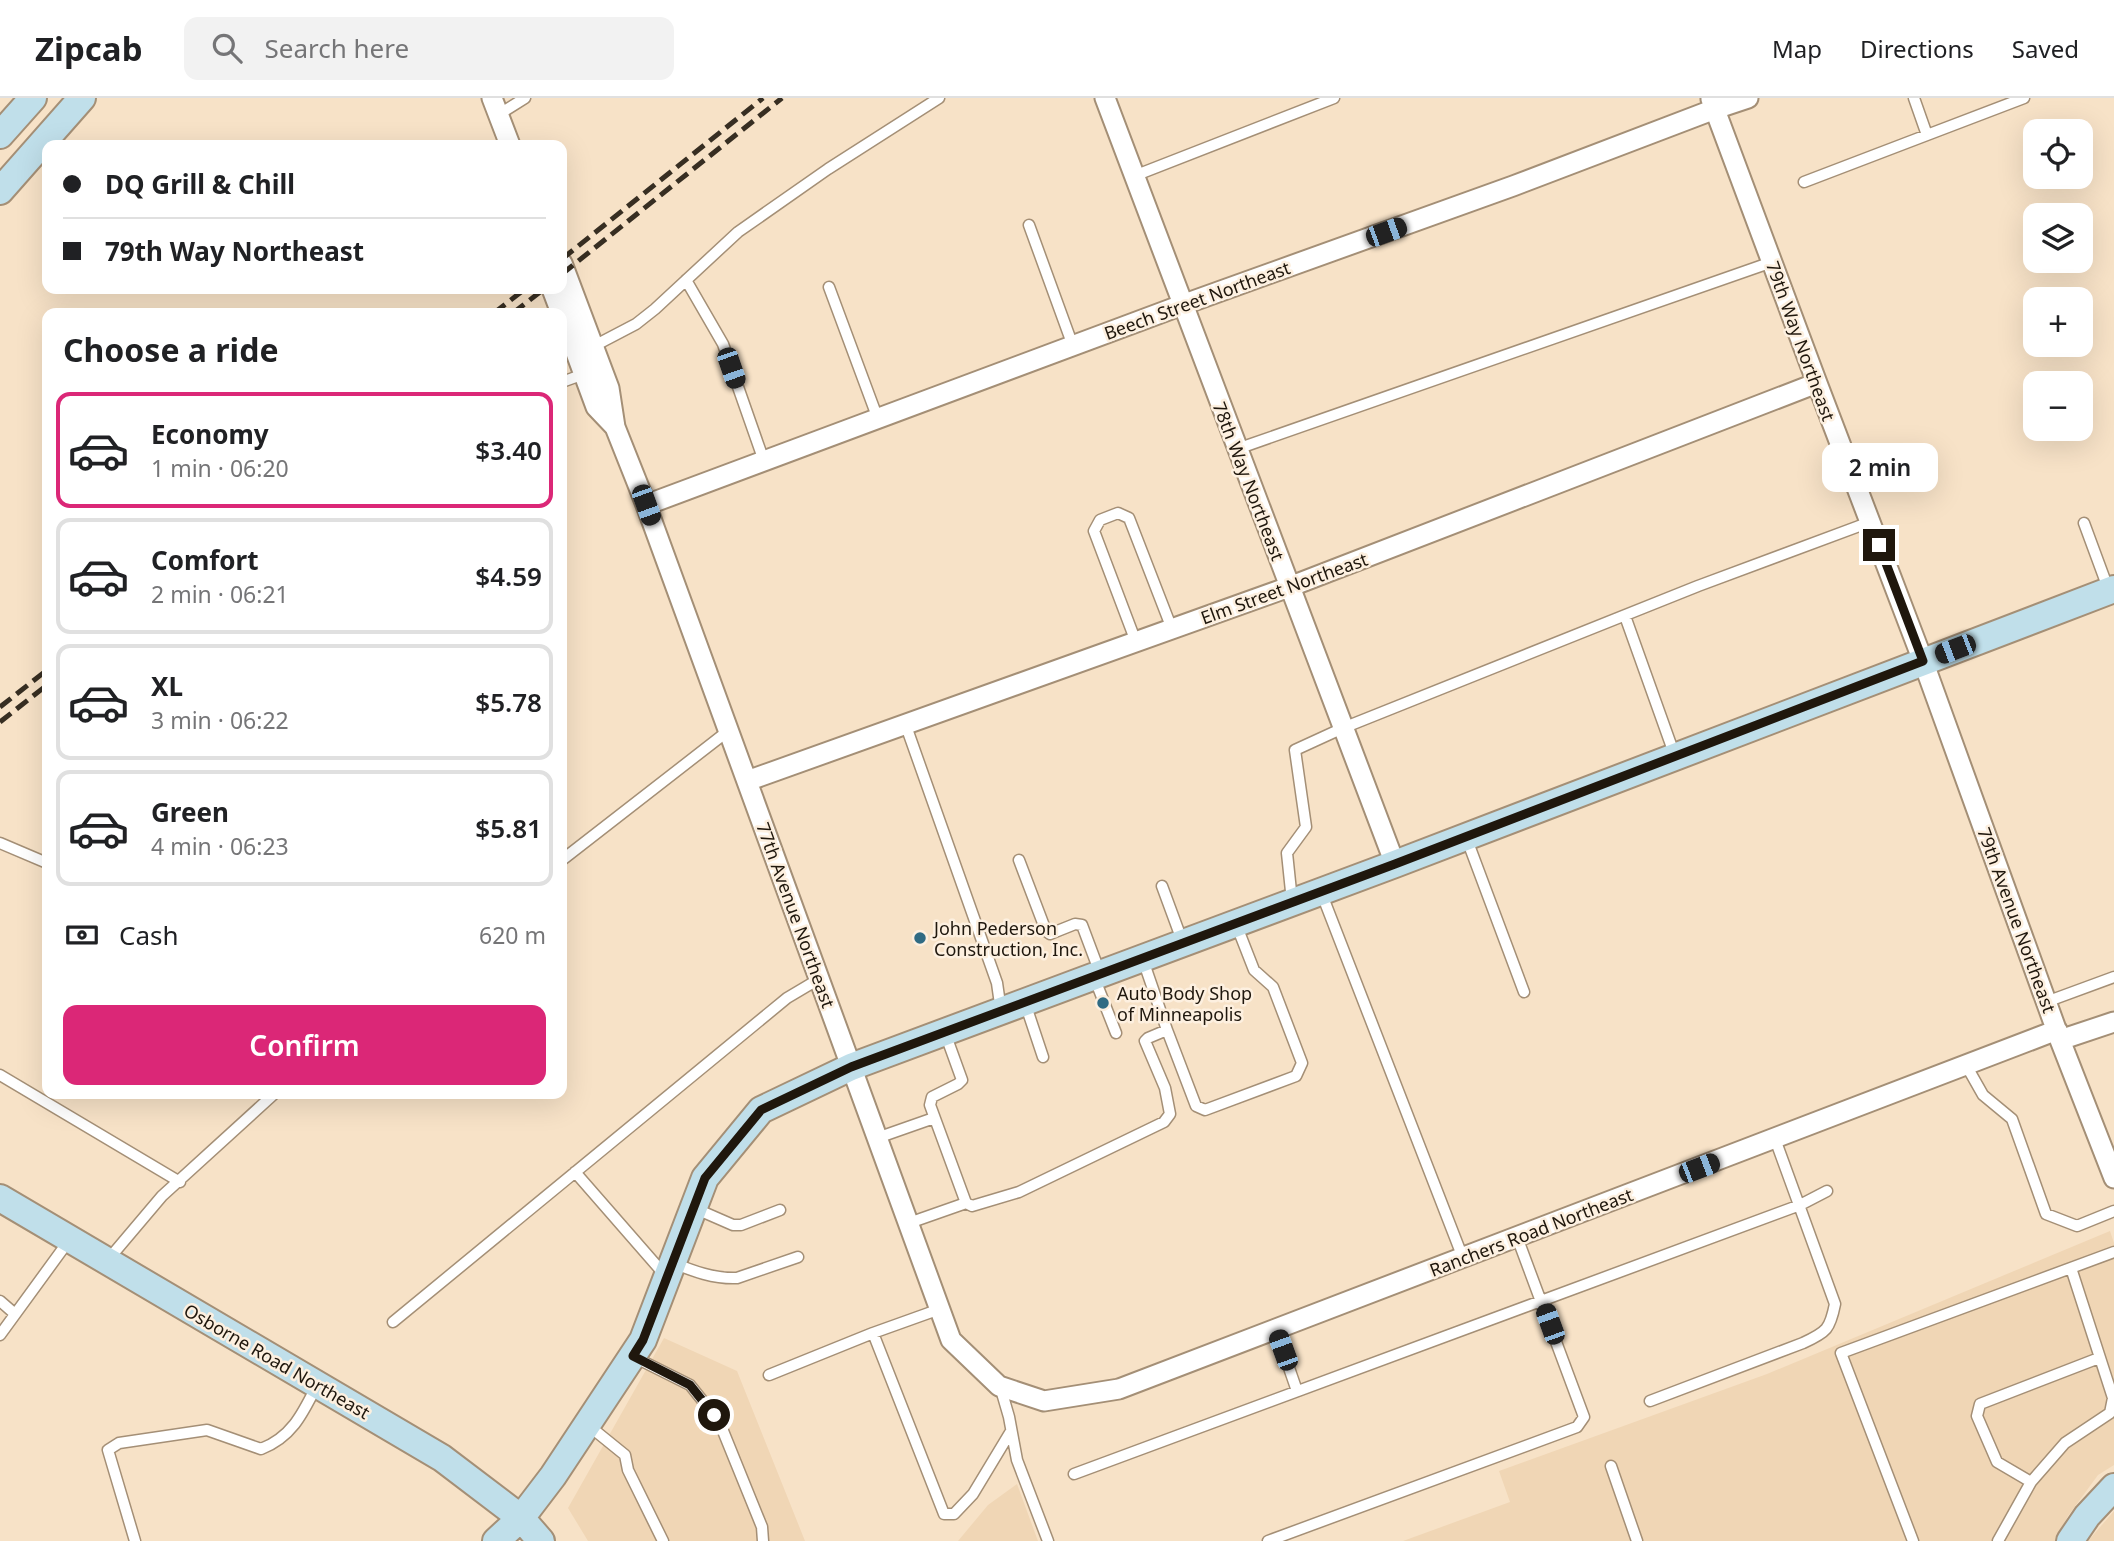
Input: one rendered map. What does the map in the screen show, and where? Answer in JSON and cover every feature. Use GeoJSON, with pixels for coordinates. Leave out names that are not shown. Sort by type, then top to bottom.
{"type":"FeatureCollection","features":[{"type":"Feature","properties":{"kind":"street"},"geometry":{"type":"LineString","coordinates":[[0,135],[33,98]]}},
{"type":"Feature","properties":{"kind":"street"},"geometry":{"type":"LineString","coordinates":[[45,140],[82,98]]}},
{"type":"Feature","properties":{"kind":"street","name":"78th Way Northeast"},"geometry":{"type":"LineString","coordinates":[[1105,98],[1395,864]]}},
{"type":"Feature","properties":{"kind":"street","name":"Beech Street Northeast"},"geometry":{"type":"LineString","coordinates":[[646,505],[1182,305],[1501,191],[1713,103],[1748,98]]}},
{"type":"Feature","properties":{"kind":"street","name":"79th Way Northeast"},"geometry":{"type":"LineString","coordinates":[[1713,103],[1923,661]]}},
{"type":"Feature","properties":{"kind":"street"},"geometry":{"type":"LineString","coordinates":[[495,106],[508,140]]}},
{"type":"Feature","properties":{"kind":"street"},"geometry":{"type":"LineString","coordinates":[[0,191],[42,143]]}},
{"type":"Feature","properties":{"kind":"street","name":"77th Avenue Northeast"},"geometry":{"type":"LineString","coordinates":[[567,276],[609,387],[615,427],[646,505],[951,1340],[999,1386]]}},
{"type":"Feature","properties":{"kind":"street","name":"77th Avenue Northeast"},"geometry":{"type":"LineString","coordinates":[[567,330],[596,407],[615,427]]}},
{"type":"Feature","properties":{"kind":"street","name":"Elm Street Northeast"},"geometry":{"type":"LineString","coordinates":[[747,781],[1289,587],[1817,383]]}},
{"type":"Feature","properties":{"kind":"street"},"geometry":{"type":"LineString","coordinates":[[496,1541],[521,1518],[643,1340],[705,1178],[761,1110],[851,1067],[1395,864],[2112,590]]}},
{"type":"Feature","properties":{"kind":"street","name":"79th Avenue Northeast"},"geometry":{"type":"LineString","coordinates":[[1923,661],[2046,1002],[2114,1178]]}},
{"type":"Feature","properties":{"kind":"street","name":"Ranchers Road Northeast"},"geometry":{"type":"LineString","coordinates":[[999,1386],[1044,1401],[1119,1389],[1966,1065],[2059,1035],[2114,1022]]}},
{"type":"Feature","properties":{"kind":"street","name":"Osborne Road Northeast"},"geometry":{"type":"LineString","coordinates":[[0,1198],[442,1458],[521,1518],[541,1541]]}},
{"type":"Feature","properties":{"kind":"street"},"geometry":{"type":"LineString","coordinates":[[2070,1541],[2087,1516],[2114,1488]]}},
{"type":"Feature","properties":{"kind":"lane"},"geometry":{"type":"LineString","coordinates":[[495,106],[525,98]]}},
{"type":"Feature","properties":{"kind":"lane"},"geometry":{"type":"LineString","coordinates":[[594,346],[636,324],[655,309],[738,232],[828,169],[939,98]]}},
{"type":"Feature","properties":{"kind":"lane"},"geometry":{"type":"LineString","coordinates":[[1133,176],[1334,98]]}},
{"type":"Feature","properties":{"kind":"lane"},"geometry":{"type":"LineString","coordinates":[[1914,98],[1927,135]]}},
{"type":"Feature","properties":{"kind":"lane"},"geometry":{"type":"LineString","coordinates":[[1804,182],[2024,98]]}},
{"type":"Feature","properties":{"kind":"lane"},"geometry":{"type":"LineString","coordinates":[[1029,225],[1073,346]]}},
{"type":"Feature","properties":{"kind":"lane"},"geometry":{"type":"LineString","coordinates":[[1237,449],[1772,262]]}},
{"type":"Feature","properties":{"kind":"lane"},"geometry":{"type":"LineString","coordinates":[[686,280],[723,344],[764,461]]}},
{"type":"Feature","properties":{"kind":"lane"},"geometry":{"type":"LineString","coordinates":[[829,286],[878,419]]}},
{"type":"Feature","properties":{"kind":"lane"},"geometry":{"type":"LineString","coordinates":[[567,380],[584,374]]}},
{"type":"Feature","properties":{"kind":"lane"},"geometry":{"type":"LineString","coordinates":[[1136,642],[1094,531],[1100,520],[1118,513],[1129,518],[1172,629]]}},
{"type":"Feature","properties":{"kind":"lane"},"geometry":{"type":"LineString","coordinates":[[1292,902],[1287,853],[1306,827],[1295,751],[1343,728],[1698,586],[1870,522]]}},
{"type":"Feature","properties":{"kind":"lane"},"geometry":{"type":"LineString","coordinates":[[2084,523],[2112,590]]}},
{"type":"Feature","properties":{"kind":"lane"},"geometry":{"type":"LineString","coordinates":[[1625,616],[1675,756]]}},
{"type":"Feature","properties":{"kind":"lane"},"geometry":{"type":"LineString","coordinates":[[906,726],[997,983],[1042,1056]]}},
{"type":"Feature","properties":{"kind":"lane"},"geometry":{"type":"LineString","coordinates":[[567,856],[729,731]]}},
{"type":"Feature","properties":{"kind":"lane"},"geometry":{"type":"LineString","coordinates":[[1466,837],[1524,992]]}},
{"type":"Feature","properties":{"kind":"lane"},"geometry":{"type":"LineString","coordinates":[[0,843],[42,861]]}},
{"type":"Feature","properties":{"kind":"lane"},"geometry":{"type":"LineString","coordinates":[[1019,860],[1046,930],[1050,934],[1075,924],[1082,925],[1116,1033]]}},
{"type":"Feature","properties":{"kind":"lane"},"geometry":{"type":"LineString","coordinates":[[1162,886],[1183,943]]}},
{"type":"Feature","properties":{"kind":"lane"},"geometry":{"type":"LineString","coordinates":[[1320,892],[1463,1258]]}},
{"type":"Feature","properties":{"kind":"lane"},"geometry":{"type":"LineString","coordinates":[[1143,958],[1196,1106],[1205,1110],[1296,1076],[1302,1063],[1273,987],[1254,970],[1236,923]]}},
{"type":"Feature","properties":{"kind":"lane"},"geometry":{"type":"LineString","coordinates":[[2046,1002],[2114,977]]}},
{"type":"Feature","properties":{"kind":"lane"},"geometry":{"type":"LineString","coordinates":[[393,1322],[787,998],[819,979]]}},
{"type":"Feature","properties":{"kind":"lane"},"geometry":{"type":"LineString","coordinates":[[945,1032],[962,1080],[932,1097],[930,1105],[967,1203],[972,1206],[1019,1192],[1164,1122],[1170,1114],[1165,1088],[1145,1041],[1167,1030]]}},
{"type":"Feature","properties":{"kind":"lane"},"geometry":{"type":"LineString","coordinates":[[1966,1065],[1983,1095],[2012,1119],[2046,1214],[2077,1226],[2114,1211]]}},
{"type":"Feature","properties":{"kind":"lane"},"geometry":{"type":"LineString","coordinates":[[0,1075],[180,1182]]}},
{"type":"Feature","properties":{"kind":"lane"},"geometry":{"type":"LineString","coordinates":[[107,1261],[162,1196],[269,1099]]}},
{"type":"Feature","properties":{"kind":"lane"},"geometry":{"type":"LineString","coordinates":[[877,1138],[934,1118]]}},
{"type":"Feature","properties":{"kind":"lane"},"geometry":{"type":"LineString","coordinates":[[1650,1401],[1824,1334],[1831,1322],[1835,1304],[1774,1139]]}},
{"type":"Feature","properties":{"kind":"lane"},"geometry":{"type":"LineString","coordinates":[[575,1172],[670,1270],[727,1279],[737,1278],[799,1256]]}},
{"type":"Feature","properties":{"kind":"lane"},"geometry":{"type":"LineString","coordinates":[[1074,1474],[1800,1205],[1827,1192]]}},
{"type":"Feature","properties":{"kind":"lane"},"geometry":{"type":"LineString","coordinates":[[909,1223],[967,1203]]}},
{"type":"Feature","properties":{"kind":"lane"},"geometry":{"type":"LineString","coordinates":[[694,1208],[741,1225],[780,1210]]}},
{"type":"Feature","properties":{"kind":"lane"},"geometry":{"type":"LineString","coordinates":[[1268,1541],[1577,1427],[1584,1417],[1517,1237]]}},
{"type":"Feature","properties":{"kind":"lane"},"geometry":{"type":"LineString","coordinates":[[0,1335],[71,1239]]}},
{"type":"Feature","properties":{"kind":"lane"},"geometry":{"type":"LineString","coordinates":[[1913,1541],[1841,1353],[2114,1252]]}},
{"type":"Feature","properties":{"kind":"lane"},"geometry":{"type":"LineString","coordinates":[[1998,1541],[2031,1482],[2065,1443],[2110,1413],[2113,1398],[2071,1268]]}},
{"type":"Feature","properties":{"kind":"lane"},"geometry":{"type":"LineString","coordinates":[[0,1301],[15,1314]]}},
{"type":"Feature","properties":{"kind":"lane"},"geometry":{"type":"LineString","coordinates":[[769,1375],[940,1309]]}},
{"type":"Feature","properties":{"kind":"lane"},"geometry":{"type":"LineString","coordinates":[[1276,1329],[1297,1391]]}},
{"type":"Feature","properties":{"kind":"lane"},"geometry":{"type":"LineString","coordinates":[[873,1333],[944,1514],[954,1514],[973,1494],[1011,1431]]}},
{"type":"Feature","properties":{"kind":"lane"},"geometry":{"type":"LineString","coordinates":[[633,1356],[690,1385],[714,1415]]}},
{"type":"Feature","properties":{"kind":"lane"},"geometry":{"type":"LineString","coordinates":[[2031,1482],[1997,1462],[1978,1416],[1980,1404],[2099,1358]]}},
{"type":"Feature","properties":{"kind":"lane"},"geometry":{"type":"LineString","coordinates":[[135,1541],[108,1450],[119,1443],[206,1430],[261,1449],[271,1445],[297,1424],[317,1385]]}},
{"type":"Feature","properties":{"kind":"lane"},"geometry":{"type":"LineString","coordinates":[[999,1386],[1017,1460],[1048,1541]]}},
{"type":"Feature","properties":{"kind":"lane"},"geometry":{"type":"LineString","coordinates":[[587,1425],[625,1455],[628,1470],[663,1541]]}},
{"type":"Feature","properties":{"kind":"lane"},"geometry":{"type":"LineString","coordinates":[[721,1426],[762,1527],[763,1541]]}},
{"type":"Feature","properties":{"kind":"lane"},"geometry":{"type":"LineString","coordinates":[[1611,1466],[1637,1541]]}},
{"type":"Feature","properties":{"kind":"shaded area"},"geometry":{"type":"Polygon","coordinates":[[[2110,1231],[2114,1243],[2114,1465],[2098,1475],[2068,1516],[2055,1541],[1403,1541],[1510,1502],[1499,1471],[1767,1374],[2110,1231]]]}},
{"type":"Feature","properties":{"kind":"shaded area"},"geometry":{"type":"Polygon","coordinates":[[[664,1338],[737,1371],[805,1541],[588,1541],[568,1508],[664,1338]]]}},
{"type":"Feature","properties":{"kind":"shaded area"},"geometry":{"type":"Polygon","coordinates":[[[1017,1484],[1038,1541],[958,1541],[988,1505],[1017,1484]]]}},
{"type":"Feature","properties":{"kind":"shaded area"},"geometry":{"type":"Polygon","coordinates":[[[2114,1511],[2114,1541],[2088,1541],[2114,1511]]]}},
{"type":"Feature","properties":{"kind":"railway"},"geometry":{"type":"LineString","coordinates":[[567,255],[763,98]]}},
{"type":"Feature","properties":{"kind":"railway"},"geometry":{"type":"LineString","coordinates":[[567,270],[782,98]]}},
{"type":"Feature","properties":{"kind":"railway"},"geometry":{"type":"LineString","coordinates":[[500,308],[519,294]]}},
{"type":"Feature","properties":{"kind":"railway"},"geometry":{"type":"LineString","coordinates":[[519,308],[538,294]]}},
{"type":"Feature","properties":{"kind":"railway"},"geometry":{"type":"LineString","coordinates":[[0,707],[42,674]]}},
{"type":"Feature","properties":{"kind":"railway"},"geometry":{"type":"LineString","coordinates":[[0,722],[42,689]]}},
{"type":"Feature","properties":{"kind":"place","name":"John Pederson Construction, Inc."},"geometry":{"type":"Point","coordinates":[920,938]}},
{"type":"Feature","properties":{"kind":"place","name":"Auto Body Shop of Minneapolis"},"geometry":{"type":"Point","coordinates":[1103,1003]}},
{"type":"Feature","properties":{"kind":"route"},"geometry":{"type":"LineString","coordinates":[[714,1415],[690,1385],[633,1356],[643,1340],[705,1178],[761,1110],[851,1067],[1395,864],[1923,661],[1879,545]]}}]}
